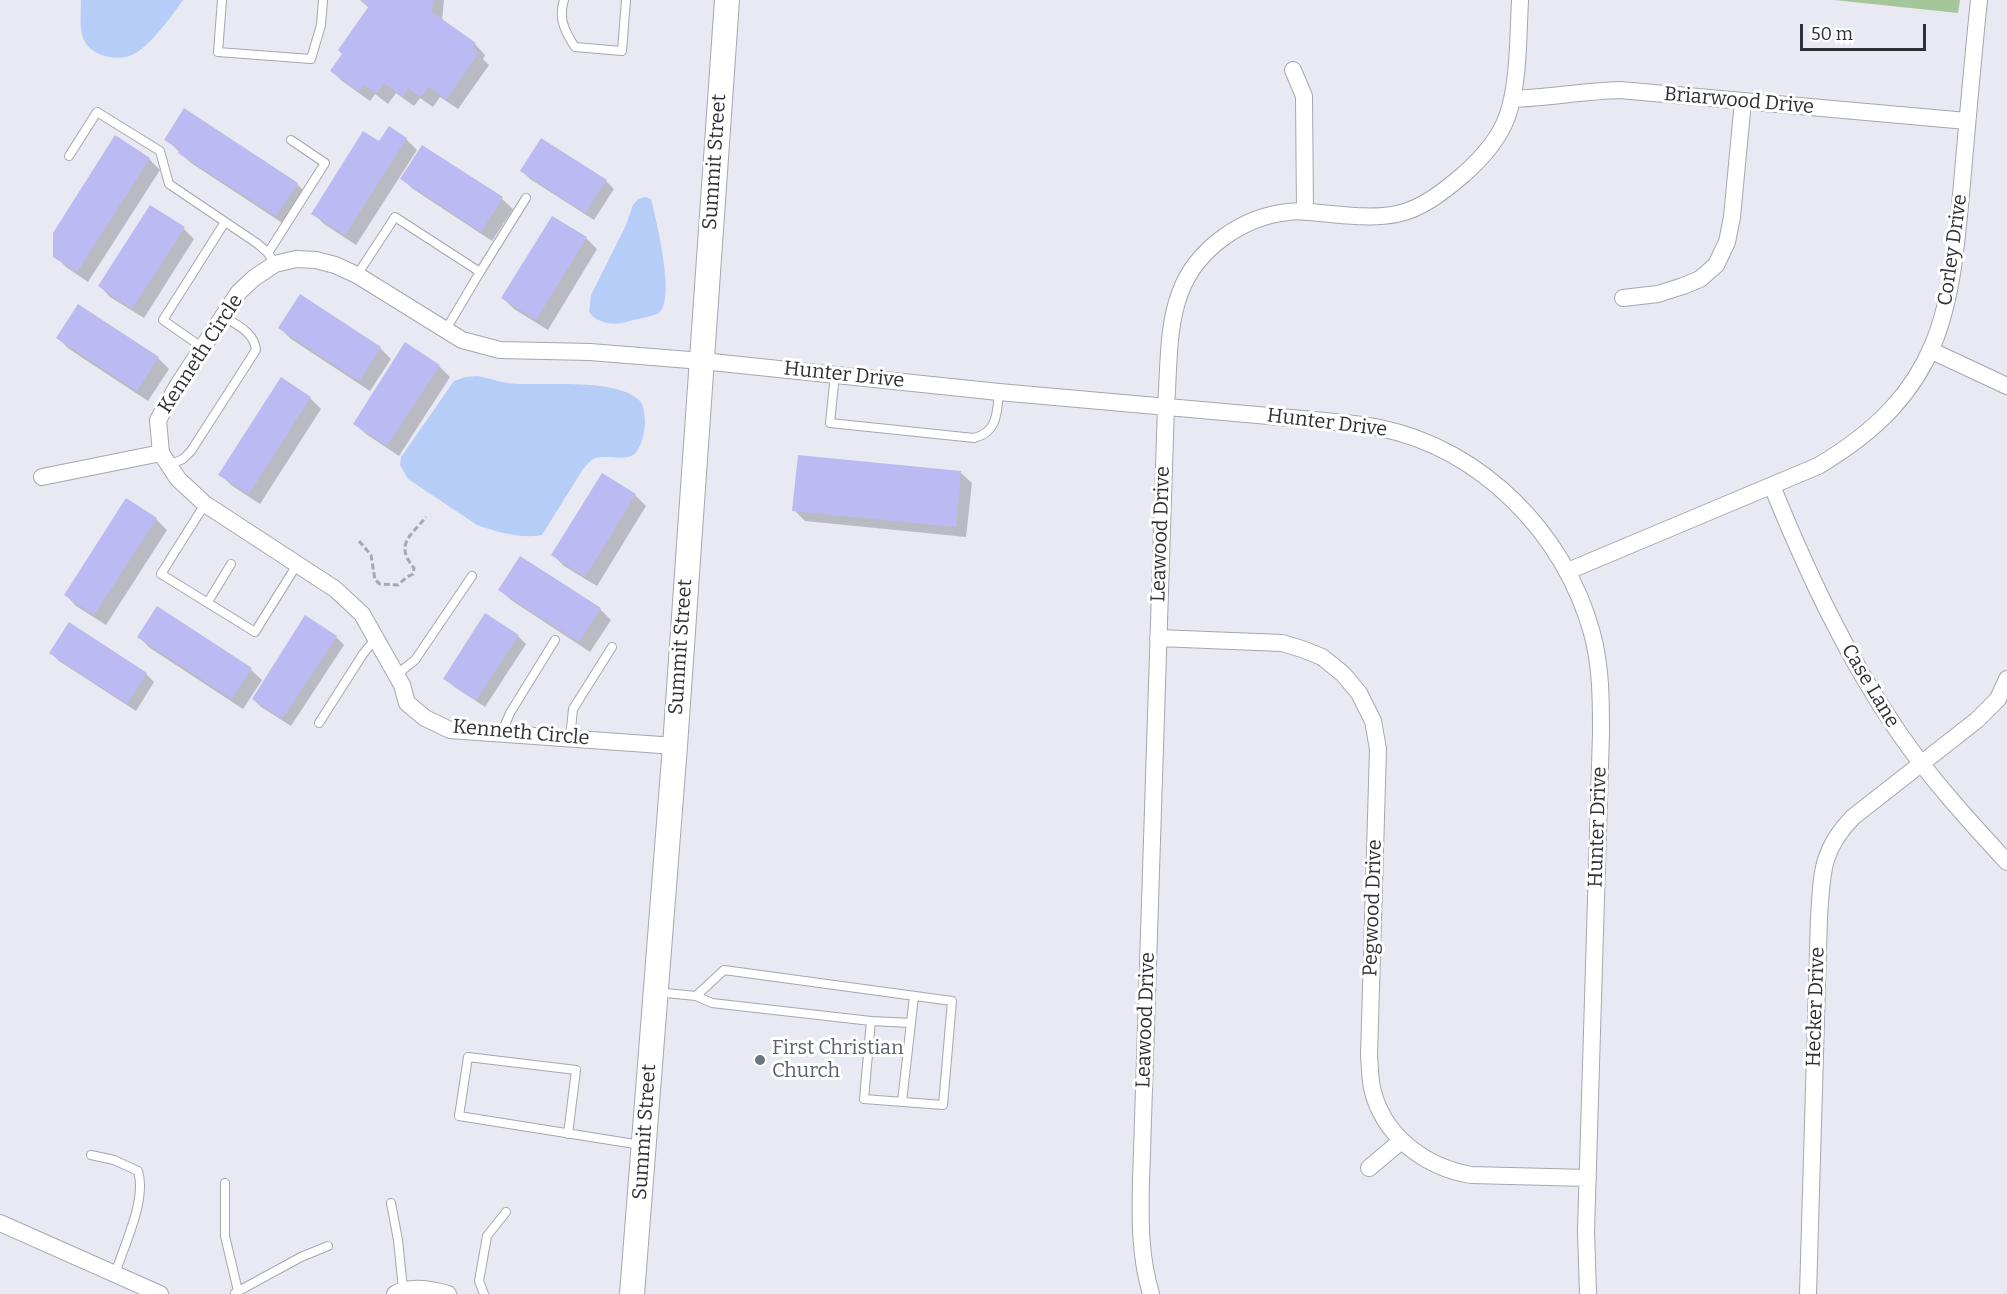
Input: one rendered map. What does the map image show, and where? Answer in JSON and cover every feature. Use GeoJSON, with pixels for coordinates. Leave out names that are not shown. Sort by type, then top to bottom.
{"type":"FeatureCollection","features":[{"type":"Feature","properties":{"kind":"main road","name":"Summit Street"},"geometry":{"type":"LineString","coordinates":[[632,1294],[675,746],[727,0]]}},
{"type":"Feature","properties":{"kind":"street","name":"Leawood Drive"},"geometry":{"type":"LineString","coordinates":[[1151,1294],[1144,1271],[1140,1238],[1141,1194],[1166,405],[1173,326],[1180,292],[1194,267],[1213,246],[1232,231],[1254,220],[1288,212],[1379,216],[1399,213],[1423,204],[1471,168],[1492,144],[1506,119],[1512,99],[1520,0]]}},
{"type":"Feature","properties":{"kind":"street","name":"Corley Drive"},"geometry":{"type":"LineString","coordinates":[[1568,571],[1818,466],[1844,451],[1869,431],[1888,414],[1910,388],[1932,351],[1950,293],[1956,251],[1979,0]]}},
{"type":"Feature","properties":{"kind":"street"},"geometry":{"type":"LineString","coordinates":[[1293,70],[1304,96],[1305,212]]}},
{"type":"Feature","properties":{"kind":"street","name":"Briarwood Drive"},"geometry":{"type":"LineString","coordinates":[[1512,99],[1620,90],[1967,121]]}},
{"type":"Feature","properties":{"kind":"street"},"geometry":{"type":"LineString","coordinates":[[1623,298],[1658,294],[1683,286],[1700,279],[1716,265],[1728,242],[1743,101]]}},
{"type":"Feature","properties":{"kind":"street","name":"Kenneth Circle"},"geometry":{"type":"LineString","coordinates":[[675,746],[450,730],[425,718],[407,703],[396,675],[362,614],[342,595],[298,563],[205,504],[178,479],[165,459],[158,420],[178,385],[239,292],[271,258],[316,260],[335,265],[357,275],[462,340],[500,350],[590,352],[702,361]]}},
{"type":"Feature","properties":{"kind":"street"},"geometry":{"type":"LineString","coordinates":[[1932,351],[2007,386]]}},
{"type":"Feature","properties":{"kind":"street","name":"Hunter Drive"},"geometry":{"type":"LineString","coordinates":[[702,361],[999,392],[1166,405],[1379,427],[1428,444],[1463,462],[1510,498],[1548,538],[1568,571],[1593,635],[1601,677],[1586,1241],[1588,1294]]}},
{"type":"Feature","properties":{"kind":"street"},"geometry":{"type":"LineString","coordinates":[[42,477],[165,459]]}},
{"type":"Feature","properties":{"kind":"street","name":"Case Lane"},"geometry":{"type":"LineString","coordinates":[[1772,486],[1797,548],[1848,652],[1900,734],[1975,828],[2007,862]]}},
{"type":"Feature","properties":{"kind":"street","name":"Pegwood Drive"},"geometry":{"type":"LineString","coordinates":[[1158,638],[1282,643],[1322,657],[1343,674],[1359,693],[1372,721],[1378,749],[1368,1056],[1372,1089],[1383,1116],[1400,1142],[1430,1162],[1451,1172],[1470,1175],[1588,1178]]}},
{"type":"Feature","properties":{"kind":"street","name":"Hecker Drive"},"geometry":{"type":"LineString","coordinates":[[1808,1294],[1819,917],[1822,872],[1828,851],[1839,831],[1853,817],[1977,720],[1998,699],[2007,679]]}},
{"type":"Feature","properties":{"kind":"street"},"geometry":{"type":"LineString","coordinates":[[1369,1168],[1400,1142]]}},
{"type":"Feature","properties":{"kind":"street"},"geometry":{"type":"LineString","coordinates":[[0,1223],[153,1293]]}},
{"type":"Feature","properties":{"kind":"street"},"geometry":{"type":"LineString","coordinates":[[399,1292],[412,1288],[448,1294]]}},
{"type":"Feature","properties":{"kind":"lane"},"geometry":{"type":"LineString","coordinates":[[222,0],[218,52],[311,59],[321,25],[323,0]]}},
{"type":"Feature","properties":{"kind":"lane"},"geometry":{"type":"LineString","coordinates":[[564,0],[561,10],[566,33],[575,47],[622,51],[626,0]]}},
{"type":"Feature","properties":{"kind":"lane"},"geometry":{"type":"LineString","coordinates":[[69,156],[97,112],[160,151],[169,184],[258,244],[271,258],[325,163],[291,140]]}},
{"type":"Feature","properties":{"kind":"lane"},"geometry":{"type":"LineString","coordinates":[[445,331],[526,198]]}},
{"type":"Feature","properties":{"kind":"lane"},"geometry":{"type":"LineString","coordinates":[[357,275],[395,217],[480,272]]}},
{"type":"Feature","properties":{"kind":"lane"},"geometry":{"type":"LineString","coordinates":[[204,348],[163,320],[225,222]]}},
{"type":"Feature","properties":{"kind":"lane"},"geometry":{"type":"LineString","coordinates":[[165,459],[183,459],[191,452],[256,350],[255,341],[249,334],[223,316]]}},
{"type":"Feature","properties":{"kind":"lane"},"geometry":{"type":"LineString","coordinates":[[835,374],[830,423],[974,438],[983,436],[992,429],[996,419],[999,392]]}},
{"type":"Feature","properties":{"kind":"lane"},"geometry":{"type":"LineString","coordinates":[[205,504],[161,574],[255,632],[298,563]]}},
{"type":"Feature","properties":{"kind":"lane"},"geometry":{"type":"LineString","coordinates":[[208,602],[231,564]]}},
{"type":"Feature","properties":{"kind":"lane"},"geometry":{"type":"LineString","coordinates":[[396,675],[415,660],[472,576]]}},
{"type":"Feature","properties":{"kind":"lane"},"geometry":{"type":"LineString","coordinates":[[319,723],[363,654],[376,638]]}},
{"type":"Feature","properties":{"kind":"lane"},"geometry":{"type":"LineString","coordinates":[[501,734],[510,713],[555,640]]}},
{"type":"Feature","properties":{"kind":"lane"},"geometry":{"type":"LineString","coordinates":[[570,738],[573,709],[612,647]]}},
{"type":"Feature","properties":{"kind":"lane"},"geometry":{"type":"LineString","coordinates":[[696,996],[724,970],[952,1001],[943,1105],[864,1099],[871,1021]]}},
{"type":"Feature","properties":{"kind":"lane"},"geometry":{"type":"LineString","coordinates":[[656,992],[696,996],[712,1003],[871,1021],[911,1023]]}},
{"type":"Feature","properties":{"kind":"lane"},"geometry":{"type":"LineString","coordinates":[[902,1102],[914,996]]}},
{"type":"Feature","properties":{"kind":"lane"},"geometry":{"type":"LineString","coordinates":[[568,1134],[576,1070],[468,1057],[459,1116],[568,1134],[644,1146]]}},
{"type":"Feature","properties":{"kind":"lane"},"geometry":{"type":"LineString","coordinates":[[91,1155],[130,1166],[138,1171],[141,1178],[139,1199],[115,1274]]}},
{"type":"Feature","properties":{"kind":"lane"},"geometry":{"type":"LineString","coordinates":[[225,1183],[225,1236],[236,1293],[301,1257],[328,1246]]}},
{"type":"Feature","properties":{"kind":"lane"},"geometry":{"type":"LineString","coordinates":[[391,1203],[397,1230],[399,1292]]}},
{"type":"Feature","properties":{"kind":"lane"},"geometry":{"type":"LineString","coordinates":[[480,1293],[481,1262],[487,1236],[506,1212]]}},
{"type":"Feature","properties":{"kind":"path"},"geometry":{"type":"LineString","coordinates":[[359,541],[371,555],[375,580],[389,586],[398,585],[413,574],[414,568],[405,556],[405,548],[414,530],[426,517]]}},
{"type":"Feature","properties":{"kind":"green space"},"geometry":{"type":"Polygon","coordinates":[[[1834,0],[1960,0],[1958,13],[1834,0]]]}},
{"type":"Feature","properties":{"kind":"water"},"geometry":{"type":"Polygon","coordinates":[[[81,0],[183,0],[161,29],[142,48],[129,56],[114,58],[92,50],[83,38],[80,19],[81,0]]]}},
{"type":"Feature","properties":{"kind":"water"},"geometry":{"type":"Polygon","coordinates":[[[645,197],[651,199],[664,264],[666,281],[663,308],[657,314],[621,323],[601,321],[589,312],[591,295],[626,225],[633,205],[638,199],[645,197]]]}},
{"type":"Feature","properties":{"kind":"water"},"geometry":{"type":"Polygon","coordinates":[[[478,376],[514,384],[581,384],[614,388],[628,393],[638,399],[643,408],[645,424],[641,444],[633,455],[628,457],[593,459],[583,469],[542,535],[518,535],[477,525],[408,479],[400,465],[401,457],[454,381],[478,376]]]}},
{"type":"Feature","properties":{"kind":"building"},"geometry":{"type":"Polygon","coordinates":[[[361,0],[433,0],[432,12],[476,43],[472,48],[479,53],[446,100],[429,87],[421,97],[408,88],[403,97],[384,83],[377,94],[364,85],[359,91],[330,71],[342,54],[338,50],[369,6],[361,0]]]}},
{"type":"Feature","properties":{"kind":"building"},"geometry":{"type":"Polygon","coordinates":[[[184,108],[298,183],[276,216],[178,153],[180,150],[164,140],[184,108]]]}},
{"type":"Feature","properties":{"kind":"building"},"geometry":{"type":"Polygon","coordinates":[[[389,126],[407,138],[345,235],[311,214],[363,131],[379,141],[389,126]]]}},
{"type":"Feature","properties":{"kind":"building"},"geometry":{"type":"Polygon","coordinates":[[[115,135],[150,158],[77,272],[53,257],[53,233],[115,135]]]}},
{"type":"Feature","properties":{"kind":"building"},"geometry":{"type":"Polygon","coordinates":[[[541,138],[607,180],[585,213],[520,171],[541,138]]]}},
{"type":"Feature","properties":{"kind":"building"},"geometry":{"type":"Polygon","coordinates":[[[422,145],[503,197],[481,232],[400,179],[422,145]]]}},
{"type":"Feature","properties":{"kind":"building"},"geometry":{"type":"Polygon","coordinates":[[[150,205],[185,227],[132,309],[98,286],[150,205]]]}},
{"type":"Feature","properties":{"kind":"building"},"geometry":{"type":"Polygon","coordinates":[[[552,216],[587,237],[536,320],[501,298],[552,216]]]}},
{"type":"Feature","properties":{"kind":"building"},"geometry":{"type":"Polygon","coordinates":[[[300,294],[381,347],[359,381],[278,328],[300,294]]]}},
{"type":"Feature","properties":{"kind":"building"},"geometry":{"type":"Polygon","coordinates":[[[78,304],[159,357],[137,391],[56,338],[78,304]]]}},
{"type":"Feature","properties":{"kind":"building"},"geometry":{"type":"Polygon","coordinates":[[[405,342],[440,365],[387,446],[353,424],[405,342]]]}},
{"type":"Feature","properties":{"kind":"building"},"geometry":{"type":"Polygon","coordinates":[[[281,377],[311,397],[249,494],[218,475],[281,377]]]}},
{"type":"Feature","properties":{"kind":"building"},"geometry":{"type":"Polygon","coordinates":[[[798,455],[961,471],[956,527],[792,511],[798,455]]]}},
{"type":"Feature","properties":{"kind":"building"},"geometry":{"type":"Polygon","coordinates":[[[602,473],[636,494],[585,577],[551,555],[602,473]]]}},
{"type":"Feature","properties":{"kind":"building"},"geometry":{"type":"Polygon","coordinates":[[[126,498],[157,518],[94,615],[64,595],[126,498]]]}},
{"type":"Feature","properties":{"kind":"building"},"geometry":{"type":"Polygon","coordinates":[[[520,556],[601,608],[579,642],[498,590],[520,556]]]}},
{"type":"Feature","properties":{"kind":"building"},"geometry":{"type":"Polygon","coordinates":[[[157,606],[252,668],[232,699],[137,637],[157,606]]]}},
{"type":"Feature","properties":{"kind":"building"},"geometry":{"type":"Polygon","coordinates":[[[485,613],[519,635],[476,700],[443,679],[485,613]]]}},
{"type":"Feature","properties":{"kind":"building"},"geometry":{"type":"Polygon","coordinates":[[[305,615],[337,636],[282,719],[252,699],[305,615]]]}},
{"type":"Feature","properties":{"kind":"building"},"geometry":{"type":"Polygon","coordinates":[[[69,622],[147,673],[127,704],[49,653],[69,622]]]}},
{"type":"Feature","properties":{"kind":"place","name":"First Christian Church"},"geometry":{"type":"Point","coordinates":[760,1060]}}]}
